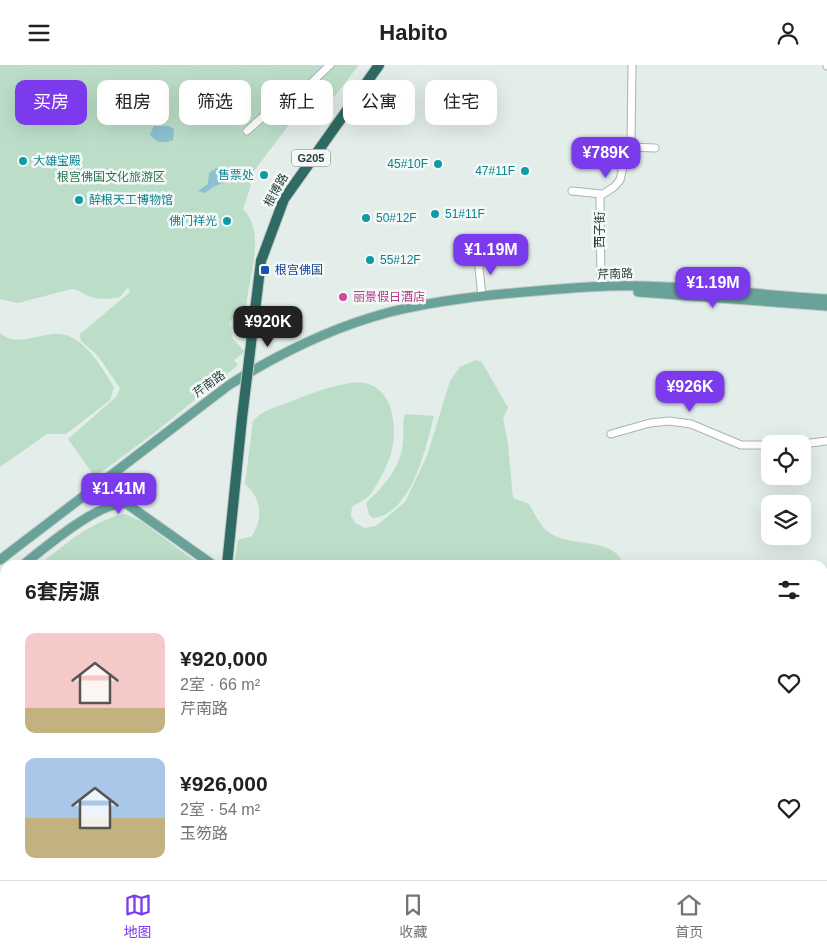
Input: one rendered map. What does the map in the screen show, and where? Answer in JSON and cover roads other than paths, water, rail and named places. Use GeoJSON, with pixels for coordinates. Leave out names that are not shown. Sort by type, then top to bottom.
{"type":"FeatureCollection","features":[{"type":"Feature","properties":{"kind":"highway","name":"根博路"},"geometry":{"type":"LineString","coordinates":[[228,560],[261,261],[284,199],[379,65]]}},
{"type":"Feature","properties":{"kind":"main road","name":"芹南路"},"geometry":{"type":"LineString","coordinates":[[0,559],[228,385],[260,365],[326,335],[389,313],[482,296],[601,287],[638,286],[827,299]]}},
{"type":"Feature","properties":{"kind":"main road"},"geometry":{"type":"LineString","coordinates":[[601,287],[827,306]]}},
{"type":"Feature","properties":{"kind":"main road"},"geometry":{"type":"LineString","coordinates":[[30,560],[92,515],[118,502],[128,504],[206,560]]}},
{"type":"Feature","properties":{"kind":"street"},"geometry":{"type":"LineString","coordinates":[[247,131],[279,102],[308,87],[330,65]]}},
{"type":"Feature","properties":{"kind":"street","name":"西子街"},"geometry":{"type":"LineString","coordinates":[[601,287],[601,193],[614,187],[620,180],[625,158],[630,147],[632,65]]}},
{"type":"Feature","properties":{"kind":"street"},"geometry":{"type":"LineString","coordinates":[[630,147],[655,148]]}},
{"type":"Feature","properties":{"kind":"street"},"geometry":{"type":"LineString","coordinates":[[572,191],[601,193]]}},
{"type":"Feature","properties":{"kind":"street"},"geometry":{"type":"LineString","coordinates":[[478,259],[482,296]]}},
{"type":"Feature","properties":{"kind":"street"},"geometry":{"type":"LineString","coordinates":[[611,434],[650,423],[669,421],[691,425],[741,445],[761,445]]}},
{"type":"Feature","properties":{"kind":"street"},"geometry":{"type":"LineString","coordinates":[[811,443],[827,441]]}},
{"type":"Feature","properties":{"kind":"water"},"geometry":{"type":"Polygon","coordinates":[[[154,126],[169,126],[174,129],[173,140],[163,142],[154,139],[150,134],[154,126]]]}},
{"type":"Feature","properties":{"kind":"water"},"geometry":{"type":"Polygon","coordinates":[[[216,168],[226,173],[228,181],[213,187],[205,193],[198,191],[208,184],[209,173],[216,168]]]}},
{"type":"Feature","properties":{"kind":"place","name":"大雄宝殿"},"geometry":{"type":"Point","coordinates":[23,161]}},
{"type":"Feature","properties":{"kind":"place","name":"45#10F"},"geometry":{"type":"Point","coordinates":[438,164]}},
{"type":"Feature","properties":{"kind":"place","name":"47#11F"},"geometry":{"type":"Point","coordinates":[525,171]}},
{"type":"Feature","properties":{"kind":"place","name":"售票处"},"geometry":{"type":"Point","coordinates":[264,175]}},
{"type":"Feature","properties":{"kind":"place","name":"醉根天工博物馆"},"geometry":{"type":"Point","coordinates":[79,200]}},
{"type":"Feature","properties":{"kind":"place","name":"51#11F"},"geometry":{"type":"Point","coordinates":[435,214]}},
{"type":"Feature","properties":{"kind":"place","name":"50#12F"},"geometry":{"type":"Point","coordinates":[366,218]}},
{"type":"Feature","properties":{"kind":"place","name":"佛门祥光"},"geometry":{"type":"Point","coordinates":[227,221]}},
{"type":"Feature","properties":{"kind":"place","name":"55#12F"},"geometry":{"type":"Point","coordinates":[370,260]}},
{"type":"Feature","properties":{"kind":"place","name":"根宫佛国"},"geometry":{"type":"Point","coordinates":[265,270]}},
{"type":"Feature","properties":{"kind":"place","name":"丽景假日酒店"},"geometry":{"type":"Point","coordinates":[343,297]}},
{"type":"Feature","properties":{"kind":"park label","name":"根宫佛国文化旅游区"},"geometry":{"type":"Point","coordinates":[111,177]}}]}
